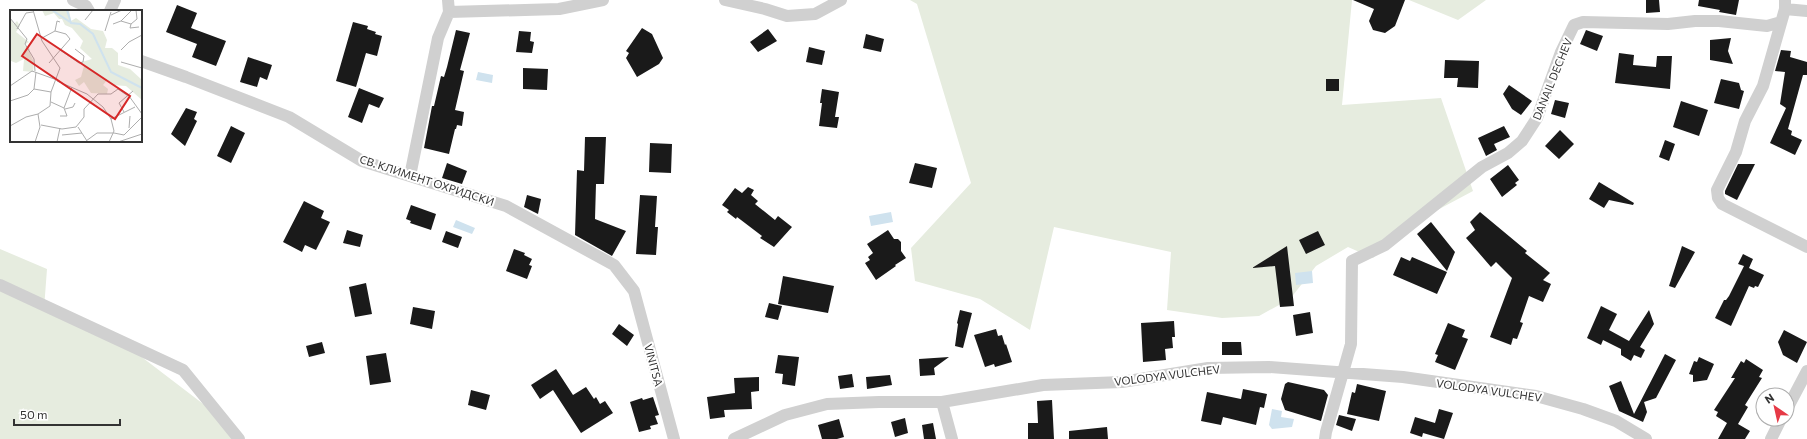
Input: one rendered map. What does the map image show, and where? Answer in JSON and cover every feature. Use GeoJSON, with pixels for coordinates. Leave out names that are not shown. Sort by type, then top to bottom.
{"type":"FeatureCollection","features":[{"type":"Feature","properties":{"kind":"street"},"geometry":{"type":"LineString","coordinates":[[73,0],[86,6],[88,10]]}},
{"type":"Feature","properties":{"kind":"street"},"geometry":{"type":"LineString","coordinates":[[110,10],[115,0]]}},
{"type":"Feature","properties":{"kind":"street"},"geometry":{"type":"LineString","coordinates":[[410,176],[438,38],[448,12],[448,0]]}},
{"type":"Feature","properties":{"kind":"street"},"geometry":{"type":"LineString","coordinates":[[448,12],[559,8],[603,0]]}},
{"type":"Feature","properties":{"kind":"street"},"geometry":{"type":"LineString","coordinates":[[725,0],[787,16],[815,14],[841,0]]}},
{"type":"Feature","properties":{"kind":"street"},"geometry":{"type":"LineString","coordinates":[[1807,11],[1785,4],[1763,86],[1745,122],[1736,152],[1719,186],[1717,194],[1722,204],[1807,247]]}},
{"type":"Feature","properties":{"kind":"street","name":"DANAIL DECHEV"},"geometry":{"type":"LineString","coordinates":[[1342,372],[1351,344],[1352,261],[1385,245],[1482,167],[1508,153],[1522,142],[1537,118],[1561,52],[1574,25],[1583,22],[1668,24],[1694,21],[1719,21],[1767,26],[1781,22]]}},
{"type":"Feature","properties":{"kind":"street","name":"СВ. КЛИМЕНТ ОХРИДСКИ"},"geometry":{"type":"LineString","coordinates":[[142,61],[193,79],[289,117],[362,161],[506,206],[614,264],[634,291]]}},
{"type":"Feature","properties":{"kind":"street"},"geometry":{"type":"LineString","coordinates":[[0,285],[183,370],[239,439]]}},
{"type":"Feature","properties":{"kind":"street","name":"VINITSA"},"geometry":{"type":"LineString","coordinates":[[634,291],[674,439]]}},
{"type":"Feature","properties":{"kind":"street","name":"VOLODYA VULCHEV"},"geometry":{"type":"LineString","coordinates":[[734,439],[785,415],[827,404],[942,402],[1042,385],[1122,382],[1208,368],[1269,367],[1403,377],[1536,396],[1583,409],[1616,421],[1646,439]]}},
{"type":"Feature","properties":{"kind":"street"},"geometry":{"type":"LineString","coordinates":[[1795,394],[1807,371]]}},
{"type":"Feature","properties":{"kind":"street"},"geometry":{"type":"LineString","coordinates":[[1325,439],[1342,372]]}},
{"type":"Feature","properties":{"kind":"street"},"geometry":{"type":"LineString","coordinates":[[942,402],[952,439]]}},
{"type":"Feature","properties":{"kind":"street"},"geometry":{"type":"LineString","coordinates":[[1771,439],[1777,427]]}},
{"type":"Feature","properties":{"kind":"shaded area"},"geometry":{"type":"Polygon","coordinates":[[[910,0],[1352,0],[1342,105],[1441,98],[1473,191],[1398,231],[1373,258],[1348,247],[1316,266],[1290,299],[1259,316],[1222,318],[1167,310],[1171,252],[1054,227],[1030,330],[980,299],[915,281],[911,248],[971,183],[917,4],[910,0]]]}},
{"type":"Feature","properties":{"kind":"shaded area"},"geometry":{"type":"Polygon","coordinates":[[[1409,0],[1486,0],[1458,20],[1409,0]]]}},
{"type":"Feature","properties":{"kind":"shaded area"},"geometry":{"type":"Polygon","coordinates":[[[0,249],[47,269],[44,309],[126,345],[215,413],[239,439],[0,439],[0,249]]]}},
{"type":"Feature","properties":{"kind":"water"},"geometry":{"type":"Polygon","coordinates":[[[478,72],[493,75],[492,83],[476,80],[478,72]]]}},
{"type":"Feature","properties":{"kind":"water"},"geometry":{"type":"Polygon","coordinates":[[[891,212],[893,222],[871,226],[869,216],[891,212]]]}},
{"type":"Feature","properties":{"kind":"water"},"geometry":{"type":"Polygon","coordinates":[[[456,220],[475,228],[472,234],[453,227],[456,220]]]}},
{"type":"Feature","properties":{"kind":"water"},"geometry":{"type":"Polygon","coordinates":[[[1312,271],[1313,283],[1296,285],[1295,273],[1312,271]]]}},
{"type":"Feature","properties":{"kind":"water"},"geometry":{"type":"Polygon","coordinates":[[[1272,409],[1282,411],[1281,417],[1294,419],[1292,427],[1272,429],[1269,425],[1272,409]]]}},
{"type":"Feature","properties":{"kind":"building"},"geometry":{"type":"Polygon","coordinates":[[[1353,0],[1405,0],[1395,26],[1385,33],[1373,30],[1369,21],[1374,9],[1353,0]]]}},
{"type":"Feature","properties":{"kind":"building"},"geometry":{"type":"Polygon","coordinates":[[[1646,0],[1659,0],[1660,12],[1646,13],[1646,0]]]}},
{"type":"Feature","properties":{"kind":"building"},"geometry":{"type":"Polygon","coordinates":[[[1699,0],[1739,0],[1736,15],[1698,6],[1699,0]]]}},
{"type":"Feature","properties":{"kind":"building"},"geometry":{"type":"Polygon","coordinates":[[[177,5],[197,13],[191,28],[226,41],[216,66],[192,57],[197,44],[166,32],[177,5]]]}},
{"type":"Feature","properties":{"kind":"building"},"geometry":{"type":"Polygon","coordinates":[[[353,22],[368,26],[367,29],[382,36],[377,56],[366,53],[356,87],[336,81],[353,22]]]}},
{"type":"Feature","properties":{"kind":"building"},"geometry":{"type":"Polygon","coordinates":[[[642,28],[652,34],[663,58],[659,64],[637,77],[626,58],[629,53],[626,51],[642,28]]]}},
{"type":"Feature","properties":{"kind":"building"},"geometry":{"type":"Polygon","coordinates":[[[768,29],[777,41],[758,52],[750,42],[768,29]]]}},
{"type":"Feature","properties":{"kind":"building"},"geometry":{"type":"Polygon","coordinates":[[[456,30],[470,33],[460,70],[464,71],[455,110],[464,112],[462,126],[457,125],[455,129],[449,154],[424,148],[432,106],[434,106],[441,76],[444,77],[456,30]]]}},
{"type":"Feature","properties":{"kind":"building"},"geometry":{"type":"Polygon","coordinates":[[[1586,30],[1603,36],[1597,51],[1580,44],[1586,30]]]}},
{"type":"Feature","properties":{"kind":"building"},"geometry":{"type":"Polygon","coordinates":[[[519,31],[531,32],[530,41],[534,42],[532,53],[516,52],[519,31]]]}},
{"type":"Feature","properties":{"kind":"building"},"geometry":{"type":"Polygon","coordinates":[[[866,34],[884,39],[881,52],[863,48],[866,34]]]}},
{"type":"Feature","properties":{"kind":"building"},"geometry":{"type":"Polygon","coordinates":[[[1731,38],[1728,51],[1733,64],[1710,60],[1710,40],[1731,38]]]}},
{"type":"Feature","properties":{"kind":"building"},"geometry":{"type":"Polygon","coordinates":[[[809,47],[825,51],[822,65],[806,62],[809,47]]]}},
{"type":"Feature","properties":{"kind":"building"},"geometry":{"type":"Polygon","coordinates":[[[1781,50],[1791,51],[1790,57],[1807,62],[1807,75],[1803,75],[1788,129],[1792,131],[1791,135],[1802,140],[1795,155],[1770,143],[1786,108],[1780,104],[1785,72],[1775,71],[1781,50]]]}},
{"type":"Feature","properties":{"kind":"building"},"geometry":{"type":"Polygon","coordinates":[[[1619,53],[1634,55],[1633,65],[1656,67],[1657,56],[1672,56],[1670,89],[1615,83],[1619,53]]]}},
{"type":"Feature","properties":{"kind":"building"},"geometry":{"type":"Polygon","coordinates":[[[248,57],[272,65],[267,80],[260,77],[257,87],[240,82],[248,57]]]}},
{"type":"Feature","properties":{"kind":"building"},"geometry":{"type":"Polygon","coordinates":[[[1445,60],[1479,61],[1478,88],[1457,87],[1458,78],[1444,78],[1445,60]]]}},
{"type":"Feature","properties":{"kind":"building"},"geometry":{"type":"Polygon","coordinates":[[[523,68],[548,69],[547,90],[523,89],[523,68]]]}},
{"type":"Feature","properties":{"kind":"building"},"geometry":{"type":"Polygon","coordinates":[[[1326,79],[1339,79],[1339,91],[1326,91],[1326,79]]]}},
{"type":"Feature","properties":{"kind":"building"},"geometry":{"type":"Polygon","coordinates":[[[1721,79],[1739,83],[1741,90],[1744,91],[1739,109],[1714,103],[1721,79]]]}},
{"type":"Feature","properties":{"kind":"building"},"geometry":{"type":"Polygon","coordinates":[[[1509,85],[1532,101],[1521,115],[1512,109],[1503,94],[1509,85]]]}},
{"type":"Feature","properties":{"kind":"building"},"geometry":{"type":"Polygon","coordinates":[[[359,88],[384,98],[379,108],[369,104],[362,123],[348,117],[359,88]]]}},
{"type":"Feature","properties":{"kind":"building"},"geometry":{"type":"Polygon","coordinates":[[[822,89],[839,92],[835,117],[839,117],[837,128],[819,126],[822,89]]]}},
{"type":"Feature","properties":{"kind":"building"},"geometry":{"type":"Polygon","coordinates":[[[1555,100],[1569,103],[1565,118],[1551,114],[1555,100]]]}},
{"type":"Feature","properties":{"kind":"building"},"geometry":{"type":"Polygon","coordinates":[[[1681,101],[1708,110],[1699,136],[1673,127],[1681,101]]]}},
{"type":"Feature","properties":{"kind":"building"},"geometry":{"type":"Polygon","coordinates":[[[186,108],[197,112],[194,119],[197,121],[185,146],[171,134],[186,108]]]}},
{"type":"Feature","properties":{"kind":"building"},"geometry":{"type":"Polygon","coordinates":[[[231,126],[245,133],[231,163],[217,156],[231,126]]]}},
{"type":"Feature","properties":{"kind":"building"},"geometry":{"type":"Polygon","coordinates":[[[1504,126],[1510,137],[1494,144],[1497,150],[1486,156],[1478,138],[1504,126]]]}},
{"type":"Feature","properties":{"kind":"building"},"geometry":{"type":"Polygon","coordinates":[[[1560,130],[1574,144],[1559,159],[1545,146],[1560,130]]]}},
{"type":"Feature","properties":{"kind":"building"},"geometry":{"type":"Polygon","coordinates":[[[585,137],[606,137],[604,184],[596,184],[595,219],[626,231],[612,256],[575,235],[577,170],[584,171],[585,137]]]}},
{"type":"Feature","properties":{"kind":"building"},"geometry":{"type":"Polygon","coordinates":[[[1665,140],[1675,144],[1669,161],[1659,157],[1665,140]]]}},
{"type":"Feature","properties":{"kind":"building"},"geometry":{"type":"Polygon","coordinates":[[[650,143],[672,144],[671,173],[649,172],[650,143]]]}},
{"type":"Feature","properties":{"kind":"building"},"geometry":{"type":"Polygon","coordinates":[[[447,163],[467,171],[462,184],[442,178],[447,163]]]}},
{"type":"Feature","properties":{"kind":"building"},"geometry":{"type":"Polygon","coordinates":[[[915,163],[937,168],[932,188],[909,183],[915,163]]]}},
{"type":"Feature","properties":{"kind":"building"},"geometry":{"type":"Polygon","coordinates":[[[1738,164],[1755,164],[1737,200],[1725,194],[1725,191],[1738,164]]]}},
{"type":"Feature","properties":{"kind":"building"},"geometry":{"type":"Polygon","coordinates":[[[1508,165],[1519,180],[1515,183],[1517,185],[1502,197],[1490,179],[1508,165]]]}},
{"type":"Feature","properties":{"kind":"building"},"geometry":{"type":"Polygon","coordinates":[[[1599,182],[1634,203],[1633,205],[1609,200],[1604,208],[1589,199],[1599,182]]]}},
{"type":"Feature","properties":{"kind":"building"},"geometry":{"type":"Polygon","coordinates":[[[748,187],[754,190],[751,195],[758,201],[755,204],[775,220],[778,216],[792,227],[774,247],[760,238],[762,236],[737,217],[736,219],[727,212],[729,210],[722,205],[735,188],[742,193],[748,187]]]}},
{"type":"Feature","properties":{"kind":"building"},"geometry":{"type":"Polygon","coordinates":[[[527,195],[541,199],[538,214],[524,207],[527,195]]]}},
{"type":"Feature","properties":{"kind":"building"},"geometry":{"type":"Polygon","coordinates":[[[640,195],[657,196],[655,227],[658,227],[656,255],[636,254],[640,195]]]}},
{"type":"Feature","properties":{"kind":"building"},"geometry":{"type":"Polygon","coordinates":[[[304,201],[324,211],[321,218],[330,222],[316,250],[305,245],[302,252],[283,242],[304,201]]]}},
{"type":"Feature","properties":{"kind":"building"},"geometry":{"type":"Polygon","coordinates":[[[411,205],[436,214],[431,230],[410,223],[411,221],[406,219],[411,205]]]}},
{"type":"Feature","properties":{"kind":"building"},"geometry":{"type":"Polygon","coordinates":[[[1480,212],[1527,251],[1525,253],[1550,273],[1543,280],[1551,284],[1543,302],[1529,296],[1520,322],[1523,323],[1517,339],[1513,338],[1511,345],[1490,337],[1512,278],[1496,262],[1491,267],[1466,238],[1475,230],[1470,222],[1480,212]]]}},
{"type":"Feature","properties":{"kind":"building"},"geometry":{"type":"Polygon","coordinates":[[[1431,222],[1455,252],[1447,271],[1417,234],[1431,222]]]}},
{"type":"Feature","properties":{"kind":"building"},"geometry":{"type":"Polygon","coordinates":[[[347,230],[363,235],[360,247],[343,243],[347,230]]]}},
{"type":"Feature","properties":{"kind":"building"},"geometry":{"type":"Polygon","coordinates":[[[888,230],[894,239],[898,239],[901,242],[901,251],[906,258],[876,280],[865,263],[870,260],[868,257],[873,253],[867,244],[888,230]]]}},
{"type":"Feature","properties":{"kind":"building"},"geometry":{"type":"Polygon","coordinates":[[[446,231],[462,237],[458,248],[442,242],[446,231]]]}},
{"type":"Feature","properties":{"kind":"building"},"geometry":{"type":"Polygon","coordinates":[[[1318,231],[1325,245],[1306,254],[1299,240],[1318,231]]]}},
{"type":"Feature","properties":{"kind":"building"},"geometry":{"type":"Polygon","coordinates":[[[1287,246],[1294,306],[1280,307],[1275,266],[1252,268],[1287,246]]]}},
{"type":"Feature","properties":{"kind":"building"},"geometry":{"type":"Polygon","coordinates":[[[1682,246],[1695,252],[1675,288],[1669,286],[1682,246]]]}},
{"type":"Feature","properties":{"kind":"building"},"geometry":{"type":"Polygon","coordinates":[[[514,249],[525,253],[524,255],[532,259],[529,265],[532,266],[527,279],[506,271],[514,249]]]}},
{"type":"Feature","properties":{"kind":"building"},"geometry":{"type":"Polygon","coordinates":[[[1743,254],[1753,259],[1749,268],[1764,275],[1758,287],[1755,286],[1754,288],[1749,286],[1731,326],[1715,318],[1724,300],[1726,300],[1729,296],[1744,266],[1738,264],[1743,254]]]}},
{"type":"Feature","properties":{"kind":"building"},"geometry":{"type":"Polygon","coordinates":[[[1401,257],[1410,261],[1412,257],[1447,272],[1437,294],[1393,275],[1401,257]]]}},
{"type":"Feature","properties":{"kind":"building"},"geometry":{"type":"Polygon","coordinates":[[[783,276],[834,286],[828,313],[778,304],[783,276]]]}},
{"type":"Feature","properties":{"kind":"building"},"geometry":{"type":"Polygon","coordinates":[[[366,283],[372,314],[355,317],[349,287],[366,283]]]}},
{"type":"Feature","properties":{"kind":"building"},"geometry":{"type":"Polygon","coordinates":[[[769,303],[782,306],[778,320],[765,317],[769,303]]]}},
{"type":"Feature","properties":{"kind":"building"},"geometry":{"type":"Polygon","coordinates":[[[1601,306],[1617,314],[1609,330],[1629,341],[1649,310],[1654,324],[1640,347],[1645,350],[1641,358],[1634,355],[1631,361],[1621,355],[1621,349],[1603,340],[1601,345],[1587,338],[1601,306]]]}},
{"type":"Feature","properties":{"kind":"building"},"geometry":{"type":"Polygon","coordinates":[[[413,307],[435,311],[432,329],[410,324],[413,307]]]}},
{"type":"Feature","properties":{"kind":"building"},"geometry":{"type":"Polygon","coordinates":[[[960,310],[972,313],[963,348],[955,346],[960,310]]]}},
{"type":"Feature","properties":{"kind":"building"},"geometry":{"type":"Polygon","coordinates":[[[1310,312],[1313,333],[1296,336],[1293,315],[1310,312]]]}},
{"type":"Feature","properties":{"kind":"building"},"geometry":{"type":"Polygon","coordinates":[[[1174,321],[1175,337],[1172,337],[1173,348],[1165,349],[1166,360],[1143,362],[1141,323],[1174,321]]]}},
{"type":"Feature","properties":{"kind":"building"},"geometry":{"type":"Polygon","coordinates":[[[1448,323],[1465,330],[1462,337],[1468,339],[1455,370],[1435,362],[1438,355],[1435,354],[1448,323]]]}},
{"type":"Feature","properties":{"kind":"building"},"geometry":{"type":"Polygon","coordinates":[[[619,324],[634,335],[627,346],[612,334],[619,324]]]}},
{"type":"Feature","properties":{"kind":"building"},"geometry":{"type":"Polygon","coordinates":[[[996,329],[998,336],[1002,335],[1012,362],[995,367],[994,364],[985,367],[974,335],[996,329]]]}},
{"type":"Feature","properties":{"kind":"building"},"geometry":{"type":"Polygon","coordinates":[[[1784,330],[1807,342],[1797,363],[1783,355],[1778,342],[1784,330]]]}},
{"type":"Feature","properties":{"kind":"building"},"geometry":{"type":"Polygon","coordinates":[[[322,342],[325,353],[309,357],[306,346],[322,342]]]}},
{"type":"Feature","properties":{"kind":"building"},"geometry":{"type":"Polygon","coordinates":[[[1222,342],[1241,342],[1242,355],[1222,355],[1222,342]]]}},
{"type":"Feature","properties":{"kind":"building"},"geometry":{"type":"Polygon","coordinates":[[[386,353],[391,382],[370,385],[366,356],[386,353]]]}},
{"type":"Feature","properties":{"kind":"building"},"geometry":{"type":"Polygon","coordinates":[[[1665,354],[1676,360],[1656,398],[1644,402],[1647,412],[1643,422],[1619,411],[1609,386],[1621,381],[1634,414],[1665,354]]]}},
{"type":"Feature","properties":{"kind":"building"},"geometry":{"type":"Polygon","coordinates":[[[778,355],[799,357],[795,386],[782,384],[783,374],[775,373],[778,355]]]}},
{"type":"Feature","properties":{"kind":"building"},"geometry":{"type":"Polygon","coordinates":[[[949,357],[934,368],[935,375],[920,376],[919,359],[949,357]]]}},
{"type":"Feature","properties":{"kind":"building"},"geometry":{"type":"Polygon","coordinates":[[[1699,357],[1714,364],[1707,380],[1693,382],[1693,375],[1689,374],[1694,361],[1697,362],[1699,357]]]}},
{"type":"Feature","properties":{"kind":"building"},"geometry":{"type":"Polygon","coordinates":[[[1746,359],[1763,370],[1759,377],[1762,378],[1745,405],[1748,407],[1738,424],[1750,431],[1745,439],[1718,439],[1727,423],[1716,416],[1718,412],[1714,410],[1735,378],[1731,378],[1741,361],[1744,363],[1746,359]]]}},
{"type":"Feature","properties":{"kind":"building"},"geometry":{"type":"Polygon","coordinates":[[[556,369],[573,395],[586,387],[594,399],[596,397],[600,404],[605,401],[613,413],[581,433],[553,390],[540,399],[531,385],[556,369]]]}},
{"type":"Feature","properties":{"kind":"building"},"geometry":{"type":"Polygon","coordinates":[[[852,374],[854,387],[840,389],[838,376],[852,374]]]}},
{"type":"Feature","properties":{"kind":"building"},"geometry":{"type":"Polygon","coordinates":[[[890,375],[892,385],[867,389],[866,377],[890,375]]]}},
{"type":"Feature","properties":{"kind":"building"},"geometry":{"type":"Polygon","coordinates":[[[759,377],[759,391],[751,392],[752,409],[724,410],[725,417],[710,419],[707,397],[735,393],[734,378],[759,377]]]}},
{"type":"Feature","properties":{"kind":"building"},"geometry":{"type":"Polygon","coordinates":[[[1288,382],[1324,390],[1328,395],[1321,421],[1285,410],[1281,399],[1285,384],[1288,382]]]}},
{"type":"Feature","properties":{"kind":"building"},"geometry":{"type":"Polygon","coordinates":[[[1357,384],[1386,391],[1379,421],[1347,414],[1352,392],[1355,393],[1357,384]]]}},
{"type":"Feature","properties":{"kind":"building"},"geometry":{"type":"Polygon","coordinates":[[[1243,389],[1267,394],[1264,408],[1260,407],[1256,425],[1223,417],[1221,425],[1201,421],[1207,392],[1241,399],[1243,389]]]}},
{"type":"Feature","properties":{"kind":"building"},"geometry":{"type":"Polygon","coordinates":[[[471,390],[490,395],[486,410],[468,405],[471,390]]]}},
{"type":"Feature","properties":{"kind":"building"},"geometry":{"type":"Polygon","coordinates":[[[653,397],[659,415],[655,416],[658,424],[650,426],[651,429],[639,432],[630,402],[642,398],[643,400],[653,397]]]}},
{"type":"Feature","properties":{"kind":"building"},"geometry":{"type":"Polygon","coordinates":[[[1052,400],[1054,439],[1028,439],[1028,423],[1038,423],[1037,401],[1052,400]]]}},
{"type":"Feature","properties":{"kind":"building"},"geometry":{"type":"Polygon","coordinates":[[[1439,409],[1453,413],[1444,439],[1423,433],[1422,437],[1410,433],[1415,417],[1435,423],[1439,409]]]}},
{"type":"Feature","properties":{"kind":"building"},"geometry":{"type":"Polygon","coordinates":[[[1339,415],[1356,419],[1352,431],[1336,425],[1339,415]]]}},
{"type":"Feature","properties":{"kind":"building"},"geometry":{"type":"Polygon","coordinates":[[[905,418],[908,433],[895,437],[891,422],[905,418]]]}},
{"type":"Feature","properties":{"kind":"building"},"geometry":{"type":"Polygon","coordinates":[[[839,419],[844,437],[837,439],[822,439],[818,425],[839,419]]]}},
{"type":"Feature","properties":{"kind":"building"},"geometry":{"type":"Polygon","coordinates":[[[933,423],[936,439],[924,439],[922,425],[933,423]]]}},
{"type":"Feature","properties":{"kind":"building"},"geometry":{"type":"Polygon","coordinates":[[[1107,427],[1108,439],[1069,439],[1069,431],[1107,427]]]}}]}
